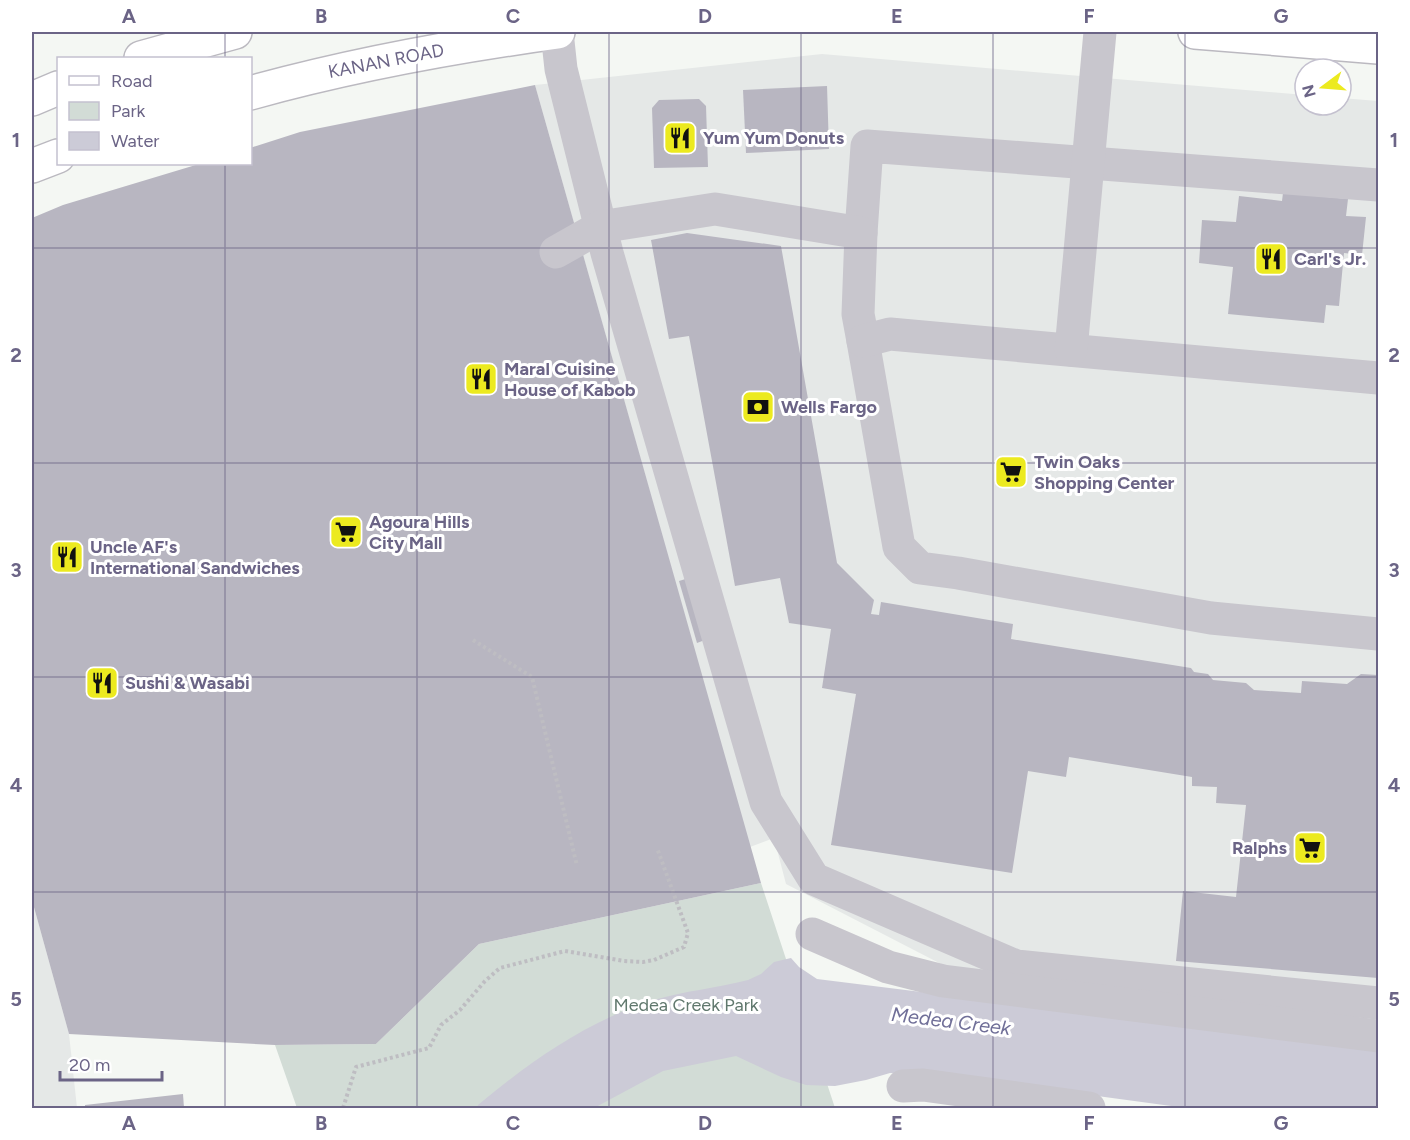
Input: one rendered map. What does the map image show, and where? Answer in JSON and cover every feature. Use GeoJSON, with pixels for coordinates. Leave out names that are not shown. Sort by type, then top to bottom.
{"type":"FeatureCollection","features":[{"type":"Feature","properties":{"kind":"main road"},"geometry":{"type":"LineString","coordinates":[[145,57],[235,32]]}},
{"type":"Feature","properties":{"kind":"main road","name":"KANAN ROAD"},"geometry":{"type":"LineString","coordinates":[[252,92],[305,78],[433,51],[557,32]]}},
{"type":"Feature","properties":{"kind":"main road"},"geometry":{"type":"LineString","coordinates":[[1195,32],[1378,47]]}},
{"type":"Feature","properties":{"kind":"main road"},"geometry":{"type":"LineString","coordinates":[[32,99],[57,88]]}},
{"type":"Feature","properties":{"kind":"main road"},"geometry":{"type":"LineString","coordinates":[[32,166],[57,156]]}},
{"type":"Feature","properties":{"kind":"lane"},"geometry":{"type":"LineString","coordinates":[[557,32],[561,69],[600,227],[766,802],[814,879],[1016,966],[1378,1003]]}},
{"type":"Feature","properties":{"kind":"lane"},"geometry":{"type":"LineString","coordinates":[[1071,350],[1100,32]]}},
{"type":"Feature","properties":{"kind":"lane"},"geometry":{"type":"LineString","coordinates":[[1378,185],[867,146],[858,314],[899,547],[920,568],[1211,618],[1378,634]]}},
{"type":"Feature","properties":{"kind":"lane"},"geometry":{"type":"LineString","coordinates":[[556,252],[600,227],[716,209],[861,233]]}},
{"type":"Feature","properties":{"kind":"lane"},"geometry":{"type":"LineString","coordinates":[[863,341],[890,334],[1378,378]]}},
{"type":"Feature","properties":{"kind":"lane"},"geometry":{"type":"LineString","coordinates":[[812,934],[888,967],[943,981],[1378,1036]]}},
{"type":"Feature","properties":{"kind":"lane"},"geometry":{"type":"LineString","coordinates":[[903,1086],[923,1085],[1089,1108]]}},
{"type":"Feature","properties":{"kind":"path"},"geometry":{"type":"LineString","coordinates":[[473,640],[532,677],[577,866]]}},
{"type":"Feature","properties":{"kind":"path"},"geometry":{"type":"LineString","coordinates":[[343,1108],[356,1067],[429,1048],[441,1025],[460,1010],[485,981],[500,968],[565,951],[643,962],[654,960],[684,947],[688,933],[657,848]]}},
{"type":"Feature","properties":{"kind":"shaded area","name":"Twin Oaks Shopping Center"},"geometry":{"type":"Polygon","coordinates":[[[822,54],[1293,94],[1293,117],[1353,117],[1353,99],[1378,101],[1378,1019],[945,966],[786,884],[774,838],[750,847],[535,85],[822,54]]]}},
{"type":"Feature","properties":{"kind":"shaded area"},"geometry":{"type":"Polygon","coordinates":[[[32,900],[69,1034],[77,1108],[32,1108],[32,900]]]}},
{"type":"Feature","properties":{"kind":"green space","name":"Medea Creek Park"},"geometry":{"type":"Polygon","coordinates":[[[761,883],[835,1108],[297,1108],[275,1045],[376,1044],[479,944],[761,883]]]}},
{"type":"Feature","properties":{"kind":"water","name":"Medea Creek"},"geometry":{"type":"Polygon","coordinates":[[[791,958],[799,967],[817,979],[1378,1049],[1378,1108],[1186,1108],[957,1077],[890,1073],[835,1086],[806,1085],[781,1077],[736,1056],[663,1071],[594,1108],[477,1108],[539,1058],[606,1019],[654,1000],[748,980],[761,974],[774,962],[791,958]]]}},
{"type":"Feature","properties":{"kind":"building","name":"Agoura Hills City Mall"},"geometry":{"type":"Polygon","coordinates":[[[535,85],[761,883],[479,944],[376,1044],[275,1045],[69,1034],[32,900],[32,218],[63,205],[196,165],[252,165],[252,147],[300,132],[535,85]]]}},
{"type":"Feature","properties":{"kind":"building"},"geometry":{"type":"Polygon","coordinates":[[[827,86],[829,149],[746,153],[743,90],[827,86]]]}},
{"type":"Feature","properties":{"kind":"building","name":"Yum Yum Donuts"},"geometry":{"type":"Polygon","coordinates":[[[699,99],[706,106],[708,167],[654,168],[652,108],[659,100],[699,99]]]}},
{"type":"Feature","properties":{"kind":"building","name":"Carl's Jr."},"geometry":{"type":"Polygon","coordinates":[[[1283,193],[1348,199],[1346,216],[1366,217],[1362,255],[1344,253],[1339,306],[1326,305],[1324,323],[1228,314],[1233,267],[1199,263],[1202,220],[1236,222],[1239,196],[1282,201],[1283,193]]]}},
{"type":"Feature","properties":{"kind":"building"},"geometry":{"type":"Polygon","coordinates":[[[687,233],[781,246],[837,563],[874,600],[871,614],[879,615],[881,602],[1013,624],[1011,639],[1191,668],[1194,672],[1208,674],[1213,680],[1246,683],[1254,690],[1301,693],[1302,681],[1347,684],[1361,674],[1378,675],[1378,978],[1176,961],[1183,891],[1236,897],[1246,805],[1216,803],[1217,787],[1192,786],[1192,777],[1069,757],[1066,777],[1028,771],[1012,873],[831,845],[856,694],[822,688],[831,629],[789,623],[780,578],[735,586],[689,336],[669,339],[651,240],[687,233]]]}},
{"type":"Feature","properties":{"kind":"building"},"geometry":{"type":"Polygon","coordinates":[[[692,577],[710,638],[697,643],[679,581],[692,577]]]}},
{"type":"Feature","properties":{"kind":"building"},"geometry":{"type":"Polygon","coordinates":[[[183,1094],[184,1108],[85,1108],[85,1105],[183,1094]]]}},
{"type":"Feature","properties":{"kind":"place","name":"Yum Yum Donuts"},"geometry":{"type":"Point","coordinates":[680,138]}},
{"type":"Feature","properties":{"kind":"place","name":"Carl's Jr."},"geometry":{"type":"Point","coordinates":[1271,259]}},
{"type":"Feature","properties":{"kind":"place","name":"Maral Cuisine House of Kabob"},"geometry":{"type":"Point","coordinates":[481,379]}},
{"type":"Feature","properties":{"kind":"place","name":"Wells Fargo"},"geometry":{"type":"Point","coordinates":[758,407]}},
{"type":"Feature","properties":{"kind":"place","name":"Twin Oaks Shopping Center"},"geometry":{"type":"Point","coordinates":[1011,472]}},
{"type":"Feature","properties":{"kind":"place","name":"Agoura Hills City Mall"},"geometry":{"type":"Point","coordinates":[346,532]}},
{"type":"Feature","properties":{"kind":"place","name":"Uncle AF's International Sandwiches"},"geometry":{"type":"Point","coordinates":[67,557]}},
{"type":"Feature","properties":{"kind":"place","name":"Sushi & Wasabi"},"geometry":{"type":"Point","coordinates":[102,683]}},
{"type":"Feature","properties":{"kind":"place","name":"Ralphs"},"geometry":{"type":"Point","coordinates":[1310,848]}}]}
